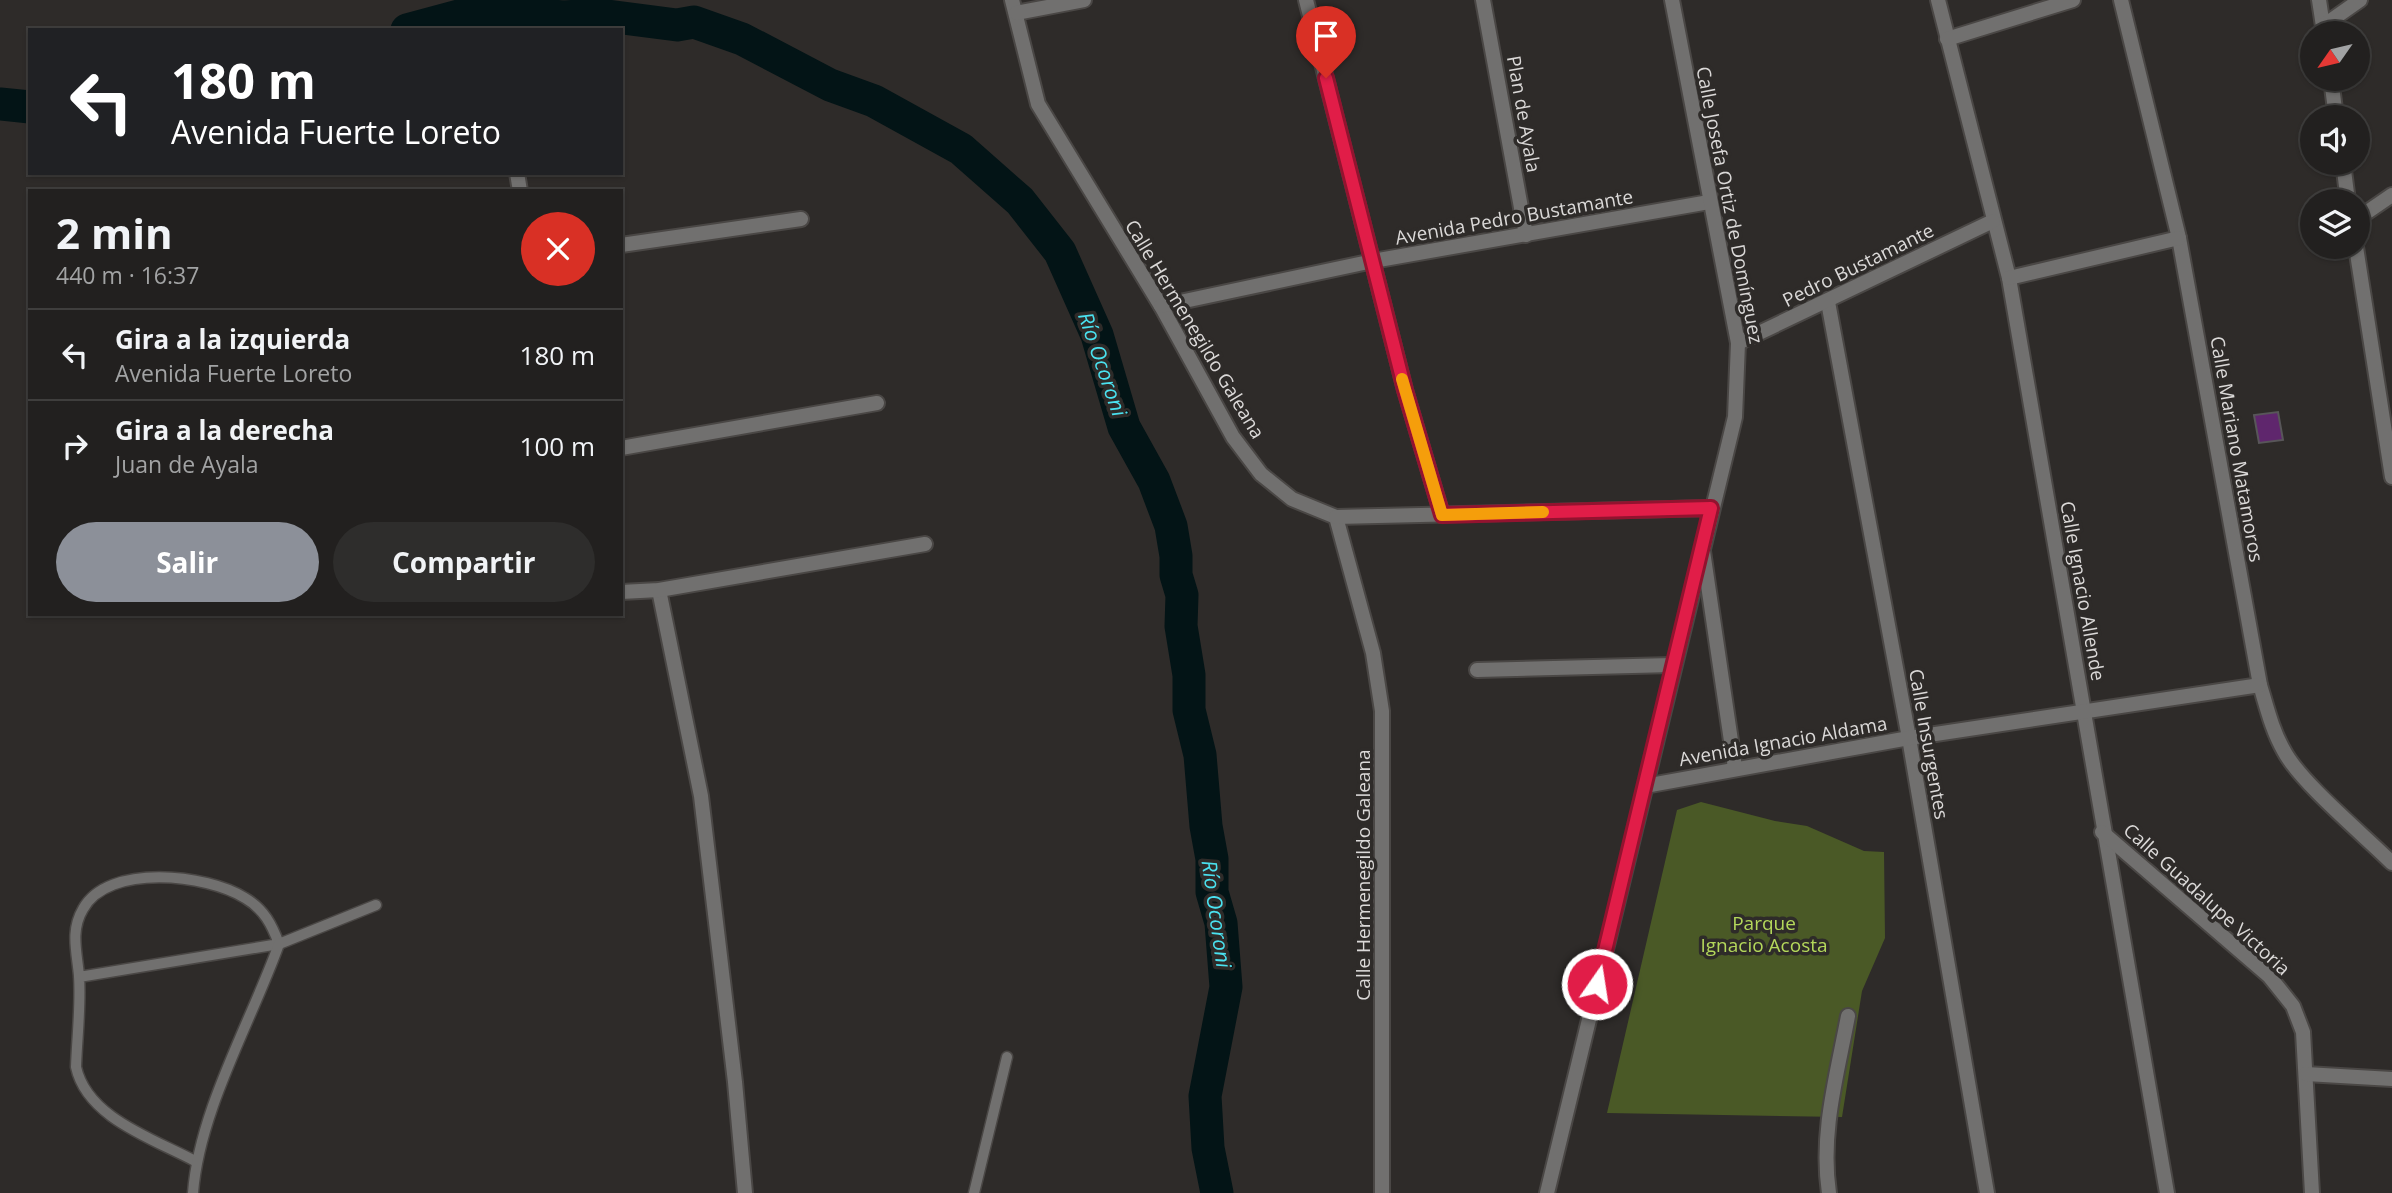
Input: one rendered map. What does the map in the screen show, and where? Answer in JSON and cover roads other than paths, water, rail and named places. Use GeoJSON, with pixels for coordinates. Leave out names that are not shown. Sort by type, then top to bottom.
{"type":"FeatureCollection","features":[{"type":"Feature","properties":{"kind":"street"},"geometry":{"type":"LineString","coordinates":[[1014,7],[1084,0]]}},
{"type":"Feature","properties":{"kind":"street"},"geometry":{"type":"LineString","coordinates":[[1306,0],[1405,390],[1442,515]]}},
{"type":"Feature","properties":{"kind":"street","name":"Plan de Ayala"},"geometry":{"type":"LineString","coordinates":[[1483,0],[1526,235]]}},
{"type":"Feature","properties":{"kind":"street","name":"Calle Josefa Ortiz de Domínguez"},"geometry":{"type":"LineString","coordinates":[[1547,1193],[1672,665],[1735,417],[1738,343],[1672,0]]}},
{"type":"Feature","properties":{"kind":"street","name":"Calle Ignacio Allende"},"geometry":{"type":"LineString","coordinates":[[1938,0],[2009,278],[2085,712],[2102,832],[2167,1193]]}},
{"type":"Feature","properties":{"kind":"street"},"geometry":{"type":"LineString","coordinates":[[1947,39],[2073,0]]}},
{"type":"Feature","properties":{"kind":"street","name":"Calle Mariano Matamoros"},"geometry":{"type":"LineString","coordinates":[[2121,0],[2179,238],[2260,685],[2272,725],[2285,754],[2392,863]]}},
{"type":"Feature","properties":{"kind":"street"},"geometry":{"type":"LineString","coordinates":[[2319,0],[2322,21]]}},
{"type":"Feature","properties":{"kind":"street"},"geometry":{"type":"LineString","coordinates":[[2333,21],[2360,0]]}},
{"type":"Feature","properties":{"kind":"street","name":"Calle Hermenegildo Galeana"},"geometry":{"type":"LineString","coordinates":[[1014,7],[1038,104],[1061,147],[1161,306],[1233,437],[1261,474],[1292,499],[1336,517],[1373,653],[1381,711],[1382,1193]]}},
{"type":"Feature","properties":{"kind":"street"},"geometry":{"type":"LineString","coordinates":[[2370,210],[2392,195]]}},
{"type":"Feature","properties":{"kind":"street","name":"Avenida Pedro Bustamante"},"geometry":{"type":"LineString","coordinates":[[1161,306],[1373,261],[1709,202]]}},
{"type":"Feature","properties":{"kind":"street"},"geometry":{"type":"LineString","coordinates":[[623,245],[801,219]]}},
{"type":"Feature","properties":{"kind":"street","name":"Pedro Bustamante"},"geometry":{"type":"LineString","coordinates":[[1738,343],[1993,221]]}},
{"type":"Feature","properties":{"kind":"street"},"geometry":{"type":"LineString","coordinates":[[2009,278],[2179,238]]}},
{"type":"Feature","properties":{"kind":"street"},"geometry":{"type":"LineString","coordinates":[[2358,259],[2387,407],[2392,477]]}},
{"type":"Feature","properties":{"kind":"street","name":"Calle Insurgentes"},"geometry":{"type":"LineString","coordinates":[[1828,302],[1909,738],[1987,1193]]}},
{"type":"Feature","properties":{"kind":"street"},"geometry":{"type":"LineString","coordinates":[[623,448],[877,403]]}},
{"type":"Feature","properties":{"kind":"street"},"geometry":{"type":"LineString","coordinates":[[1336,517],[1711,508]]}},
{"type":"Feature","properties":{"kind":"street"},"geometry":{"type":"LineString","coordinates":[[1702,543],[1735,768]]}},
{"type":"Feature","properties":{"kind":"street"},"geometry":{"type":"LineString","coordinates":[[623,592],[659,590],[925,544]]}},
{"type":"Feature","properties":{"kind":"street"},"geometry":{"type":"LineString","coordinates":[[659,590],[701,796],[736,1082],[745,1193]]}},
{"type":"Feature","properties":{"kind":"street"},"geometry":{"type":"LineString","coordinates":[[1477,670],[1672,665]]}},
{"type":"Feature","properties":{"kind":"street","name":"Avenida Ignacio Aldama"},"geometry":{"type":"LineString","coordinates":[[1644,786],[1909,738],[2260,685]]}},
{"type":"Feature","properties":{"kind":"street","name":"Calle Guadalupe Victoria"},"geometry":{"type":"LineString","coordinates":[[2102,832],[2269,976],[2293,1006],[2303,1032],[2312,1193]]}},
{"type":"Feature","properties":{"kind":"street"},"geometry":{"type":"LineString","coordinates":[[1829,1193],[1825,1165],[1826,1133],[1848,1016]]}},
{"type":"Feature","properties":{"kind":"street"},"geometry":{"type":"LineString","coordinates":[[2306,1074],[2392,1079]]}},
{"type":"Feature","properties":{"kind":"lane"},"geometry":{"type":"LineString","coordinates":[[193,1193],[195,1161],[225,1075],[250,1020],[279,944],[269,919],[247,899],[223,887],[180,877],[134,879],[112,884],[92,895],[84,907],[75,936],[79,977],[76,1067],[80,1083],[111,1116],[195,1161]]}},
{"type":"Feature","properties":{"kind":"lane"},"geometry":{"type":"LineString","coordinates":[[79,977],[279,944],[376,905]]}},
{"type":"Feature","properties":{"kind":"lane"},"geometry":{"type":"LineString","coordinates":[[974,1193],[1007,1057]]}},
{"type":"Feature","properties":{"kind":"waterway","name":"Río Ocoroni"},"geometry":{"type":"LineString","coordinates":[[414,28],[459,16],[511,12],[563,17],[599,15],[677,25],[694,22],[742,39],[830,85],[874,101],[961,149],[1020,201],[1060,252],[1097,335],[1124,427],[1154,481],[1171,526],[1176,575],[1182,595],[1181,626],[1189,675],[1189,710],[1200,755],[1206,826],[1212,859],[1212,892],[1221,923],[1226,987],[1205,1096],[1208,1148],[1217,1193]]}},
{"type":"Feature","properties":{"kind":"waterway","name":"Río Ocoroni"},"geometry":{"type":"LineString","coordinates":[[0,104],[28,107]]}},
{"type":"Feature","properties":{"kind":"park label","name":"Parque Ignacio Acosta"},"geometry":{"type":"Point","coordinates":[1764,934]}}]}
